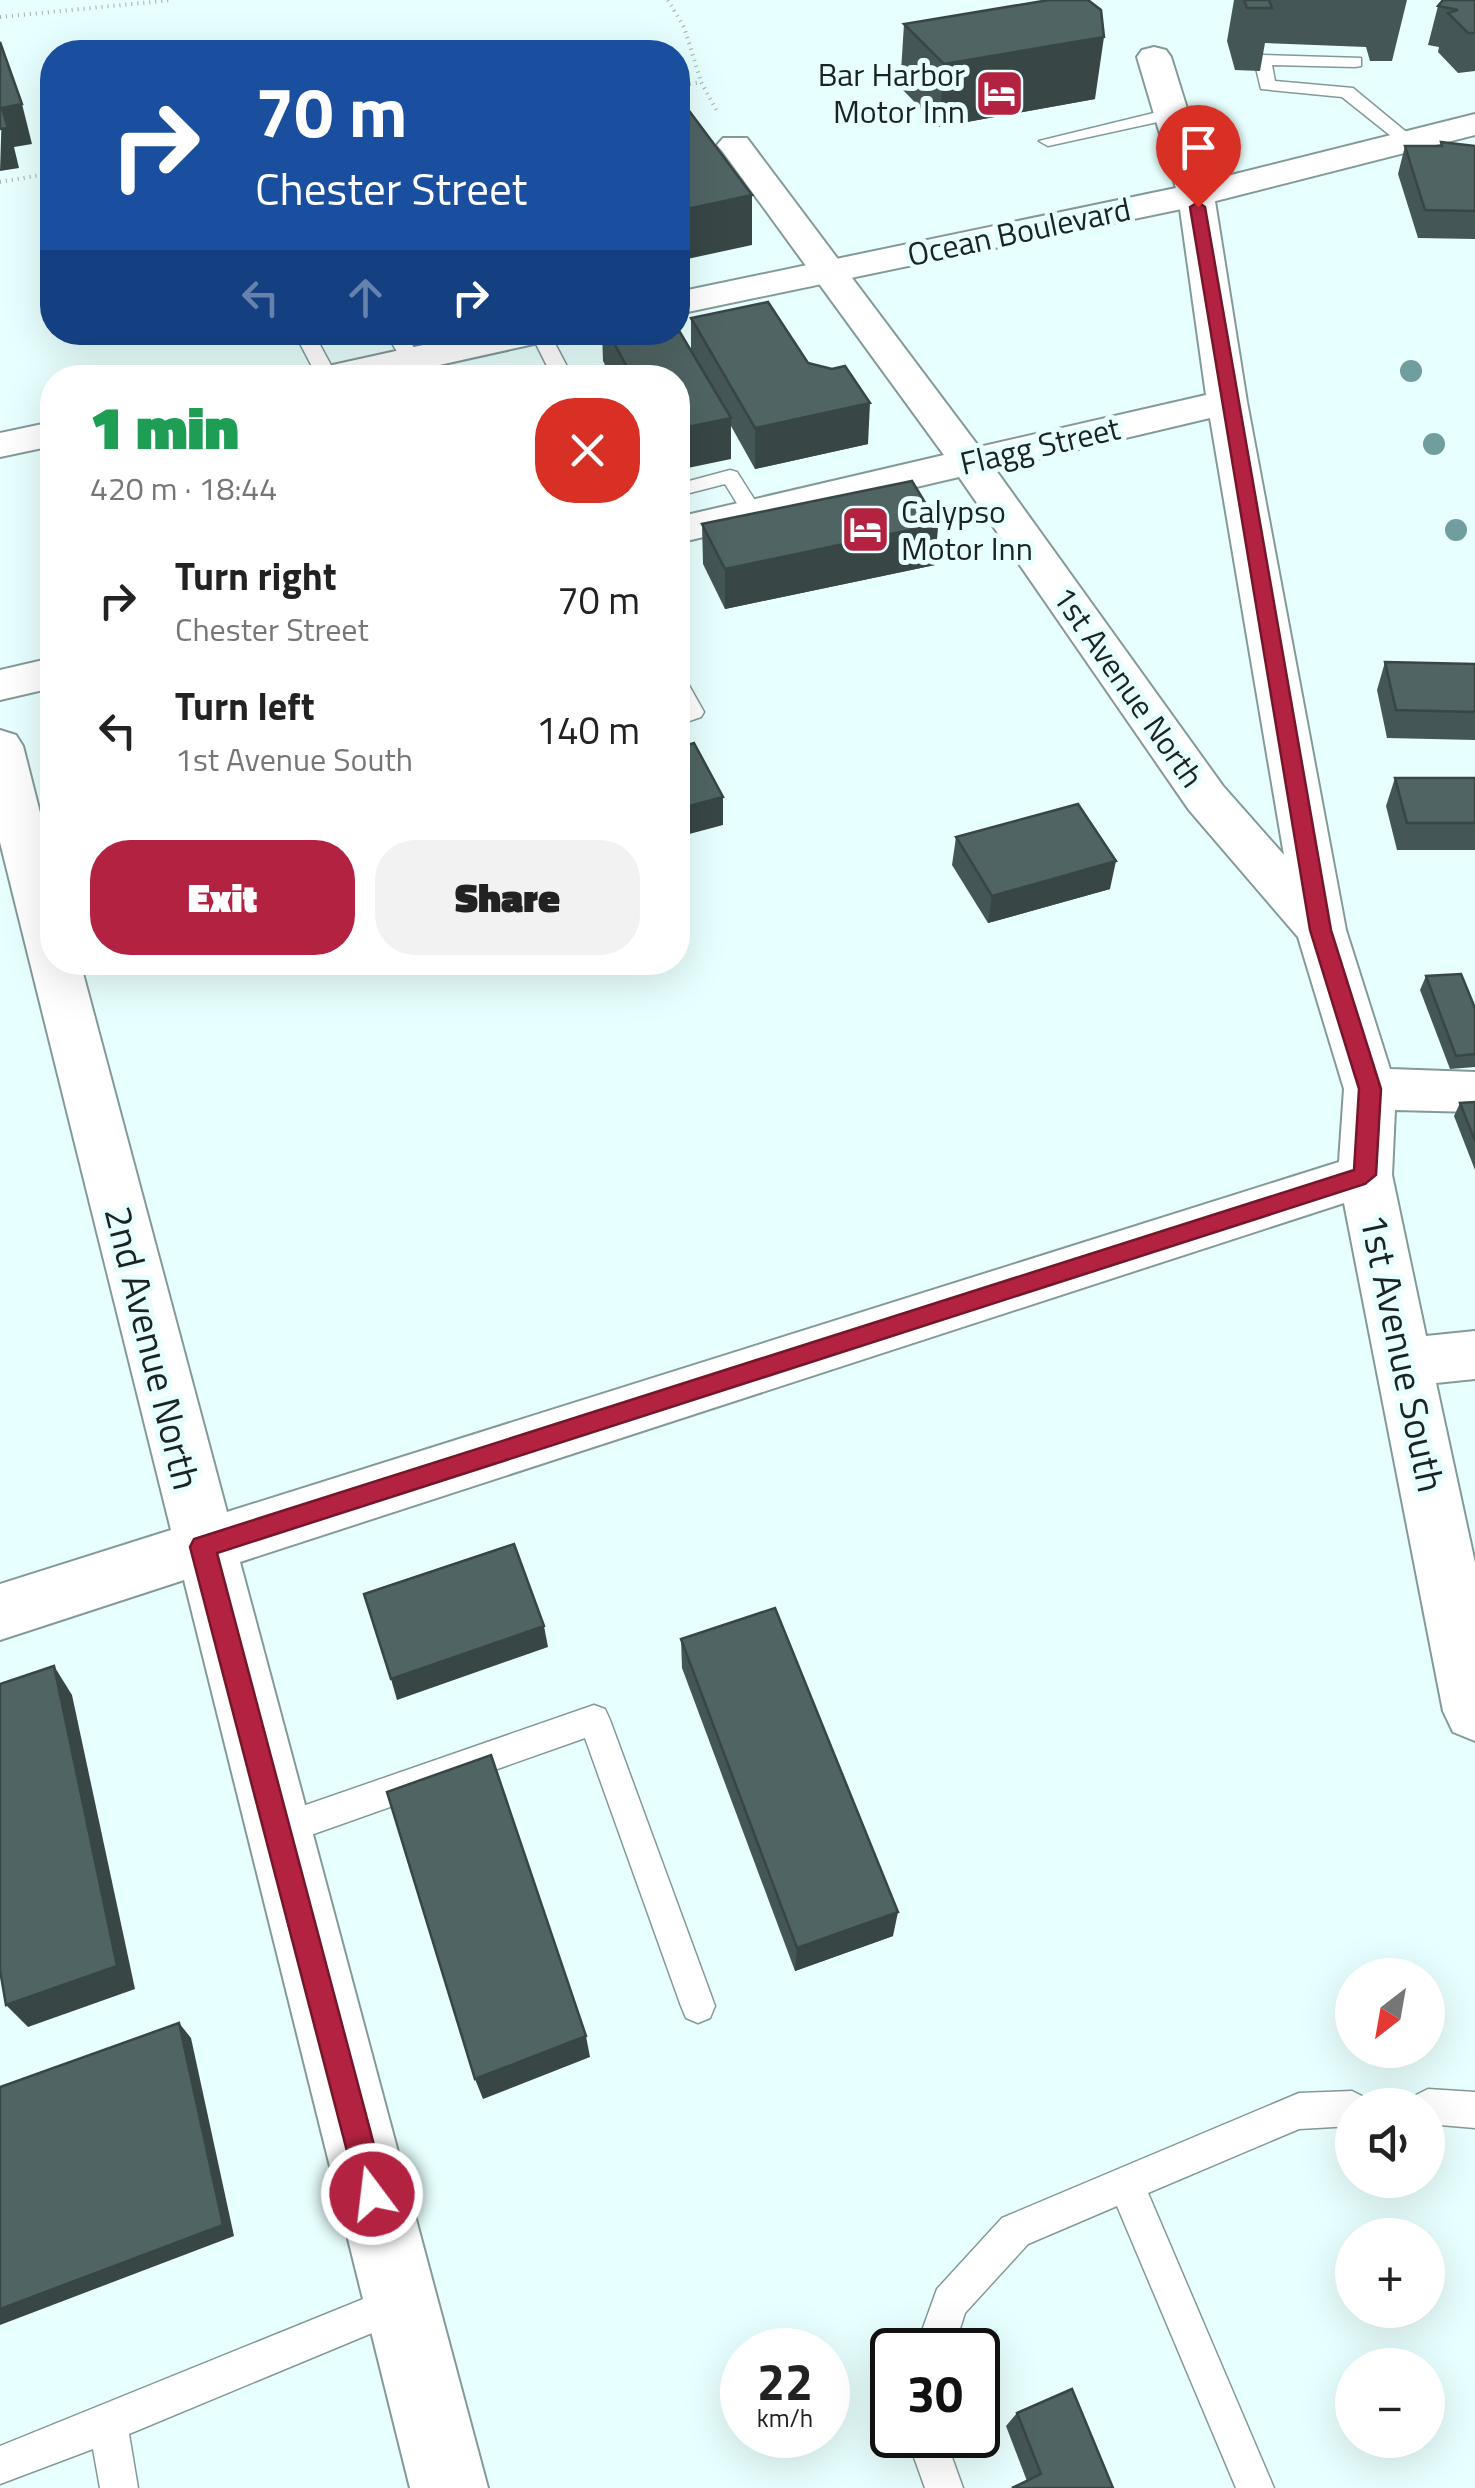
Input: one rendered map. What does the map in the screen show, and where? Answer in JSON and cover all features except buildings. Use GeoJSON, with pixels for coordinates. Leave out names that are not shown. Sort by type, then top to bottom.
{"type":"FeatureCollection","features":[{"type":"Feature","properties":{"kind":"street","name":"1st Avenue South"},"geometry":{"type":"LineString","coordinates":[[1154,57],[1196,194],[1227,402],[1320,930],[1370,1089],[1365,1175],[1466,1626],[1475,1711]]}},
{"type":"Feature","properties":{"kind":"street","name":"Ocean Boulevard"},"geometry":{"type":"LineString","coordinates":[[690,301],[1196,194],[1475,124]]}},
{"type":"Feature","properties":{"kind":"street","name":"1st Avenue North"},"geometry":{"type":"LineString","coordinates":[[735,144],[970,463],[1206,798],[1320,930]]}},
{"type":"Feature","properties":{"kind":"street"},"geometry":{"type":"LineString","coordinates":[[355,365],[402,346]]}},
{"type":"Feature","properties":{"kind":"street","name":"Flagg Street"},"geometry":{"type":"LineString","coordinates":[[690,527],[1227,402]]}},
{"type":"Feature","properties":{"kind":"street"},"geometry":{"type":"LineString","coordinates":[[0,445],[40,437]]}},
{"type":"Feature","properties":{"kind":"street"},"geometry":{"type":"LineString","coordinates":[[0,685],[40,676]]}},
{"type":"Feature","properties":{"kind":"street"},"geometry":{"type":"LineString","coordinates":[[0,746],[40,906]]}},
{"type":"Feature","properties":{"kind":"street","name":"2nd Avenue North"},"geometry":{"type":"LineString","coordinates":[[58,975],[449,2488]]}},
{"type":"Feature","properties":{"kind":"street"},"geometry":{"type":"LineString","coordinates":[[1370,1089],[1475,1092]]}},
{"type":"Feature","properties":{"kind":"street"},"geometry":{"type":"LineString","coordinates":[[0,1612],[1365,1175]]}},
{"type":"Feature","properties":{"kind":"street"},"geometry":{"type":"LineString","coordinates":[[1404,1362],[1475,1355]]}},
{"type":"Feature","properties":{"kind":"lane"},"geometry":{"type":"LineString","coordinates":[[1355,62],[1262,60],[1267,85],[1347,92],[1406,140]]}},
{"type":"Feature","properties":{"kind":"lane"},"geometry":{"type":"LineString","coordinates":[[1048,141],[1170,114]]}},
{"type":"Feature","properties":{"kind":"lane"},"geometry":{"type":"LineString","coordinates":[[690,487],[730,476],[752,512]]}},
{"type":"Feature","properties":{"kind":"lane"},"geometry":{"type":"LineString","coordinates":[[277,1830],[594,1720],[698,2006]]}},
{"type":"Feature","properties":{"kind":"lane"},"geometry":{"type":"LineString","coordinates":[[1445,2107],[1475,2110]]}},
{"type":"Feature","properties":{"kind":"lane"},"geometry":{"type":"LineString","coordinates":[[941,2328],[950,2302],[1015,2231],[1299,2112],[1335,2109]]}},
{"type":"Feature","properties":{"kind":"lane"},"geometry":{"type":"LineString","coordinates":[[1126,2184],[1255,2488]]}},
{"type":"Feature","properties":{"kind":"lane"},"geometry":{"type":"LineString","coordinates":[[0,2465],[400,2303]]}},
{"type":"Feature","properties":{"kind":"lane"},"geometry":{"type":"LineString","coordinates":[[108,2424],[119,2488]]}},
{"type":"Feature","properties":{"kind":"lane"},"geometry":{"type":"LineString","coordinates":[[933,2458],[944,2488]]}},
{"type":"Feature","properties":{"kind":"path"},"geometry":{"type":"LineString","coordinates":[[0,17],[172,0]]}},
{"type":"Feature","properties":{"kind":"path"},"geometry":{"type":"LineString","coordinates":[[668,0],[688,40]]}},
{"type":"Feature","properties":{"kind":"path"},"geometry":{"type":"LineString","coordinates":[[690,46],[701,82],[735,144]]}},
{"type":"Feature","properties":{"kind":"path"},"geometry":{"type":"LineString","coordinates":[[690,84],[701,82]]}},
{"type":"Feature","properties":{"kind":"path"},"geometry":{"type":"LineString","coordinates":[[0,182],[40,176]]}},
{"type":"Feature","properties":{"kind":"place","name":"Bar Harbor Motor Inn"},"geometry":{"type":"Point","coordinates":[1000,93]}},
{"type":"Feature","properties":{"kind":"place","name":"Calypso Motor Inn"},"geometry":{"type":"Point","coordinates":[866,530]}},
{"type":"Feature","properties":{"kind":"route"},"geometry":{"type":"LineString","coordinates":[[372,2194],[203,1547],[1365,1175],[1370,1089],[1320,930],[1227,402],[1198,207]]}}]}
